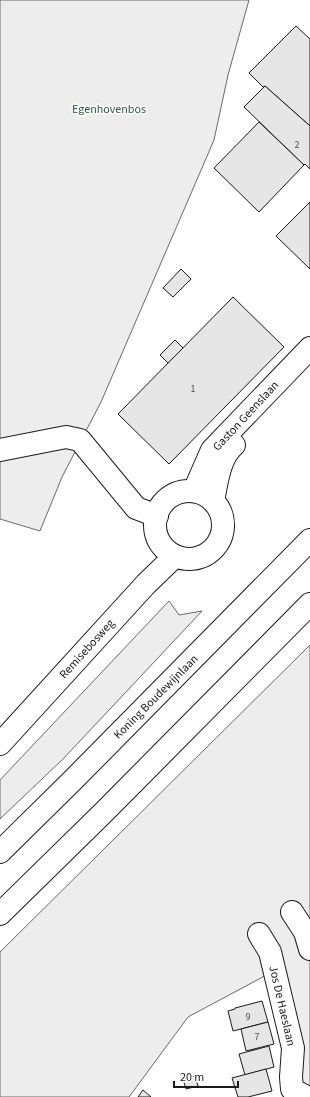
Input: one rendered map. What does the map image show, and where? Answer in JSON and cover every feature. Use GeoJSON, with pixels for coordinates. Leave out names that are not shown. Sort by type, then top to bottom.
{"type":"FeatureCollection","features":[{"type":"Feature","properties":{"kind":"main road","name":"Gaston Geenslaan"},"geometry":{"type":"LineString","coordinates":[[203,496],[212,450],[310,348]]}},
{"type":"Feature","properties":{"kind":"main road","name":"Gaston Geenslaan"},"geometry":{"type":"LineString","coordinates":[[203,496],[229,449],[310,369]]}},
{"type":"Feature","properties":{"kind":"main road"},"geometry":{"type":"LineString","coordinates":[[0,450],[66,437],[80,440],[136,508],[157,516]]}},
{"type":"Feature","properties":{"kind":"main road"},"geometry":{"type":"LineString","coordinates":[[184,491],[203,496],[220,510],[223,522],[221,535],[217,543],[210,551],[200,557],[189,559],[175,556],[164,547],[157,536],[154,526],[159,509],[168,498],[184,491]]}},
{"type":"Feature","properties":{"kind":"main road","name":"Koning Boudewijnlaan"},"geometry":{"type":"LineString","coordinates":[[0,852],[310,540]]}},
{"type":"Feature","properties":{"kind":"main road","name":"Remisebosweg"},"geometry":{"type":"LineString","coordinates":[[0,744],[146,584],[175,556]]}},
{"type":"Feature","properties":{"kind":"main road"},"geometry":{"type":"LineString","coordinates":[[0,914],[105,811],[310,604]]}},
{"type":"Feature","properties":{"kind":"main road"},"geometry":{"type":"LineString","coordinates":[[292,912],[305,932],[310,949]]}},
{"type":"Feature","properties":{"kind":"main road","name":"Jos De Haeslaan"},"geometry":{"type":"LineString","coordinates":[[259,934],[270,952],[293,1048],[291,1077],[292,1089],[306,1097]]}},
{"type":"Feature","properties":{"kind":"green space","name":"Egenhovenbos"},"geometry":{"type":"Polygon","coordinates":[[[0,0],[249,0],[228,75],[214,140],[101,402],[62,477],[40,531],[0,519],[0,0]]]}},
{"type":"Feature","properties":{"kind":"green space"},"geometry":{"type":"Polygon","coordinates":[[[169,601],[179,615],[202,611],[63,759],[0,819],[0,780],[169,601]]]}},
{"type":"Feature","properties":{"kind":"green space"},"geometry":{"type":"Polygon","coordinates":[[[310,645],[310,1097],[292,1089],[274,971],[188,1017],[129,1097],[0,1097],[0,952],[310,645]]]}},
{"type":"Feature","properties":{"kind":"building"},"geometry":{"type":"Polygon","coordinates":[[[296,26],[310,39],[310,126],[265,86],[263,87],[249,73],[296,26]]]}},
{"type":"Feature","properties":{"kind":"building"},"geometry":{"type":"Polygon","coordinates":[[[265,86],[310,126],[310,169],[244,107],[265,86]]]}},
{"type":"Feature","properties":{"kind":"building"},"geometry":{"type":"Polygon","coordinates":[[[259,122],[304,165],[259,212],[214,168],[259,122]]]}},
{"type":"Feature","properties":{"kind":"building"},"geometry":{"type":"Polygon","coordinates":[[[310,202],[310,269],[276,236],[310,202]]]}},
{"type":"Feature","properties":{"kind":"building"},"geometry":{"type":"Polygon","coordinates":[[[181,269],[191,279],[173,297],[163,288],[181,269]]]}},
{"type":"Feature","properties":{"kind":"building"},"geometry":{"type":"Polygon","coordinates":[[[233,297],[284,347],[169,464],[118,414],[233,297]]]}},
{"type":"Feature","properties":{"kind":"building"},"geometry":{"type":"Polygon","coordinates":[[[175,340],[183,348],[168,363],[160,355],[175,340]]]}},
{"type":"Feature","properties":{"kind":"building"},"geometry":{"type":"Polygon","coordinates":[[[262,1001],[268,1022],[233,1031],[228,1011],[262,1001]]]}},
{"type":"Feature","properties":{"kind":"building"},"geometry":{"type":"Polygon","coordinates":[[[268,1022],[274,1044],[246,1051],[241,1029],[268,1022]]]}},
{"type":"Feature","properties":{"kind":"building"},"geometry":{"type":"Polygon","coordinates":[[[269,1046],[274,1067],[245,1075],[239,1054],[269,1046]]]}},
{"type":"Feature","properties":{"kind":"building"},"geometry":{"type":"Polygon","coordinates":[[[266,1069],[272,1091],[248,1097],[238,1097],[232,1078],[266,1069]]]}},
{"type":"Feature","properties":{"kind":"building"},"geometry":{"type":"Polygon","coordinates":[[[195,1076],[198,1086],[186,1089],[183,1079],[195,1076]]]}},
{"type":"Feature","properties":{"kind":"building"},"geometry":{"type":"Polygon","coordinates":[[[143,1090],[151,1097],[138,1097],[143,1090]]]}}]}
